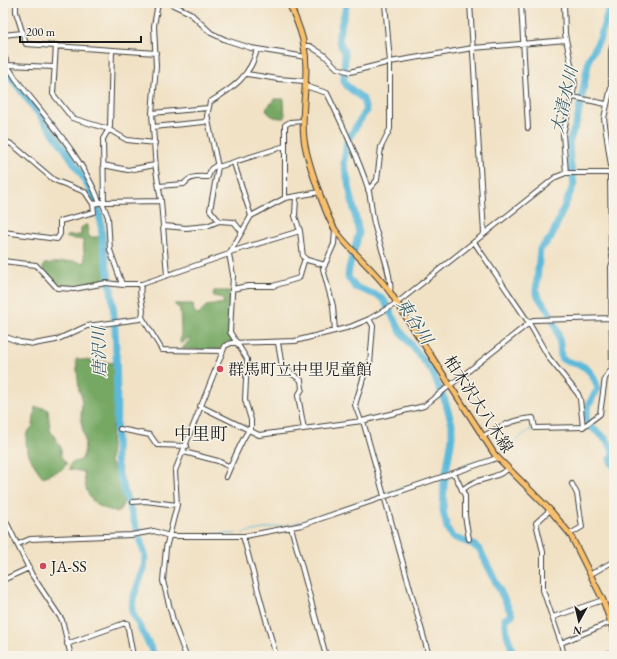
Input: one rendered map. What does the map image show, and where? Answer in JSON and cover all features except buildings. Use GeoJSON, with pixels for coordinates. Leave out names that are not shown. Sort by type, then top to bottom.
{"type":"FeatureCollection","features":[{"type":"Feature","properties":{"kind":"main road","name":"柏木沢大八木線"},"geometry":{"type":"LineString","coordinates":[[289,3],[304,46],[306,57],[303,121],[306,149],[320,192],[335,230],[378,275],[497,458],[550,510],[570,534],[603,600],[614,632]]}},
{"type":"Feature","properties":{"kind":"street"},"geometry":{"type":"LineString","coordinates":[[16,3],[22,33],[26,44],[156,53]]}},
{"type":"Feature","properties":{"kind":"street"},"geometry":{"type":"LineString","coordinates":[[158,3],[154,26],[156,53],[152,113],[155,165],[162,200],[167,275]]}},
{"type":"Feature","properties":{"kind":"street"},"geometry":{"type":"LineString","coordinates":[[169,3],[195,17],[207,30],[217,36],[257,49],[306,57]]}},
{"type":"Feature","properties":{"kind":"street"},"geometry":{"type":"LineString","coordinates":[[368,190],[377,180],[381,147],[390,129],[390,62],[385,3]]}},
{"type":"Feature","properties":{"kind":"street"},"geometry":{"type":"LineString","coordinates":[[470,3],[484,233]]}},
{"type":"Feature","properties":{"kind":"street"},"geometry":{"type":"LineString","coordinates":[[521,3],[528,128]]}},
{"type":"Feature","properties":{"kind":"street"},"geometry":{"type":"LineString","coordinates":[[564,3],[566,40],[570,64],[575,74],[573,97],[563,134],[568,173]]}},
{"type":"Feature","properties":{"kind":"street"},"geometry":{"type":"LineString","coordinates":[[3,35],[22,33]]}},
{"type":"Feature","properties":{"kind":"street"},"geometry":{"type":"LineString","coordinates":[[482,437],[505,423],[532,418],[534,420],[535,428],[583,426],[591,422],[600,414],[605,378],[612,372],[612,173],[604,123],[606,104],[611,88],[611,51],[614,39]]}},
{"type":"Feature","properties":{"kind":"street"},"geometry":{"type":"LineString","coordinates":[[304,46],[316,50],[337,68],[347,72],[390,62],[473,48],[566,40]]}},
{"type":"Feature","properties":{"kind":"street"},"geometry":{"type":"LineString","coordinates":[[56,45],[53,94],[69,115],[77,121],[108,130],[127,140],[154,143]]}},
{"type":"Feature","properties":{"kind":"street"},"geometry":{"type":"LineString","coordinates":[[219,221],[210,210],[218,166],[208,118],[208,108],[210,102],[247,74],[252,65],[257,49]]}},
{"type":"Feature","properties":{"kind":"street"},"geometry":{"type":"LineString","coordinates":[[101,202],[103,140],[108,130],[112,50]]}},
{"type":"Feature","properties":{"kind":"street"},"geometry":{"type":"LineString","coordinates":[[3,53],[16,79],[70,149],[95,189],[108,217],[110,250],[123,285]]}},
{"type":"Feature","properties":{"kind":"street"},"geometry":{"type":"LineString","coordinates":[[8,65],[54,67]]}},
{"type":"Feature","properties":{"kind":"street"},"geometry":{"type":"LineString","coordinates":[[247,74],[305,84],[326,93],[350,139],[368,190],[371,214],[391,286],[390,292]]}},
{"type":"Feature","properties":{"kind":"street"},"geometry":{"type":"LineString","coordinates":[[573,97],[606,104]]}},
{"type":"Feature","properties":{"kind":"street"},"geometry":{"type":"LineString","coordinates":[[152,113],[208,108]]}},
{"type":"Feature","properties":{"kind":"street"},"geometry":{"type":"LineString","coordinates":[[153,127],[204,122],[208,118]]}},
{"type":"Feature","properties":{"kind":"street"},"geometry":{"type":"LineString","coordinates":[[285,198],[285,125],[290,122],[303,121]]}},
{"type":"Feature","properties":{"kind":"street"},"geometry":{"type":"LineString","coordinates":[[3,140],[13,145],[54,180],[85,192],[93,204],[94,212],[60,221],[60,234],[57,238],[3,232]]}},
{"type":"Feature","properties":{"kind":"street"},"geometry":{"type":"LineString","coordinates":[[159,186],[184,184],[188,178],[193,177],[208,177],[211,169],[218,166],[234,163],[285,146]]}},
{"type":"Feature","properties":{"kind":"street"},"geometry":{"type":"LineString","coordinates":[[234,163],[252,216]]}},
{"type":"Feature","properties":{"kind":"street"},"geometry":{"type":"LineString","coordinates":[[103,165],[128,170],[155,165]]}},
{"type":"Feature","properties":{"kind":"street"},"geometry":{"type":"LineString","coordinates":[[186,656],[174,624],[163,581],[166,548],[177,505],[175,471],[187,446],[200,406],[223,351],[228,345],[278,343],[306,339],[350,327],[369,319],[391,306],[556,177],[568,173],[612,173]]}},
{"type":"Feature","properties":{"kind":"street"},"geometry":{"type":"LineString","coordinates":[[226,477],[247,430],[251,428],[245,400],[247,359],[236,344],[230,332],[233,272],[229,253],[252,216],[285,198],[320,192]]}},
{"type":"Feature","properties":{"kind":"street"},"geometry":{"type":"LineString","coordinates":[[232,289],[248,286],[273,286],[299,278],[304,258],[301,251],[300,231],[295,216],[296,197]]}},
{"type":"Feature","properties":{"kind":"street"},"geometry":{"type":"LineString","coordinates":[[93,204],[101,202],[162,200]]}},
{"type":"Feature","properties":{"kind":"street"},"geometry":{"type":"LineString","coordinates":[[164,226],[193,228],[207,226],[219,221],[234,222],[242,232]]}},
{"type":"Feature","properties":{"kind":"street"},"geometry":{"type":"LineString","coordinates":[[334,331],[333,306],[323,272],[334,244],[335,230]]}},
{"type":"Feature","properties":{"kind":"street"},"geometry":{"type":"LineString","coordinates":[[3,261],[36,265],[54,285],[64,289],[106,283],[123,285],[142,284],[229,253],[300,231]]}},
{"type":"Feature","properties":{"kind":"street"},"geometry":{"type":"LineString","coordinates":[[474,242],[529,323],[549,358],[578,394],[580,399],[583,426]]}},
{"type":"Feature","properties":{"kind":"street"},"geometry":{"type":"LineString","coordinates":[[304,258],[325,265]]}},
{"type":"Feature","properties":{"kind":"street"},"geometry":{"type":"LineString","coordinates":[[142,284],[140,289],[142,317],[162,350],[223,351]]}},
{"type":"Feature","properties":{"kind":"street"},"geometry":{"type":"LineString","coordinates":[[3,336],[25,343],[44,343],[56,340],[86,326],[138,320],[142,317]]}},
{"type":"Feature","properties":{"kind":"street"},"geometry":{"type":"LineString","coordinates":[[200,406],[259,435],[362,421],[424,406],[533,320],[612,318]]}},
{"type":"Feature","properties":{"kind":"street"},"geometry":{"type":"LineString","coordinates":[[369,319],[374,326],[370,364],[366,369],[355,405],[362,421],[429,656]]}},
{"type":"Feature","properties":{"kind":"street"},"geometry":{"type":"LineString","coordinates":[[278,343],[282,367],[300,380],[302,389],[298,396],[304,429]]}},
{"type":"Feature","properties":{"kind":"street"},"geometry":{"type":"LineString","coordinates":[[120,429],[150,435],[157,445],[187,446]]}},
{"type":"Feature","properties":{"kind":"street"},"geometry":{"type":"LineString","coordinates":[[184,452],[218,461],[230,467]]}},
{"type":"Feature","properties":{"kind":"street"},"geometry":{"type":"LineString","coordinates":[[18,544],[30,539],[135,534],[154,531],[170,536],[243,536],[291,527],[497,458]]}},
{"type":"Feature","properties":{"kind":"street"},"geometry":{"type":"LineString","coordinates":[[462,490],[471,482],[501,475],[508,469]]}},
{"type":"Feature","properties":{"kind":"street"},"geometry":{"type":"LineString","coordinates":[[453,473],[464,496],[465,516],[469,539]]}},
{"type":"Feature","properties":{"kind":"street"},"geometry":{"type":"LineString","coordinates":[[570,534],[582,527],[577,494],[572,484]]}},
{"type":"Feature","properties":{"kind":"street"},"geometry":{"type":"LineString","coordinates":[[133,502],[145,501],[177,505]]}},
{"type":"Feature","properties":{"kind":"street"},"geometry":{"type":"LineString","coordinates":[[550,510],[536,523],[542,552],[543,590],[564,656]]}},
{"type":"Feature","properties":{"kind":"street"},"geometry":{"type":"LineString","coordinates":[[3,515],[29,568],[62,620],[71,656]]}},
{"type":"Feature","properties":{"kind":"street"},"geometry":{"type":"LineString","coordinates":[[291,527],[326,656]]}},
{"type":"Feature","properties":{"kind":"street"},"geometry":{"type":"LineString","coordinates":[[243,536],[276,656]]}},
{"type":"Feature","properties":{"kind":"street"},"geometry":{"type":"LineString","coordinates":[[591,574],[614,561]]}},
{"type":"Feature","properties":{"kind":"street"},"geometry":{"type":"LineString","coordinates":[[3,580],[29,568]]}},
{"type":"Feature","properties":{"kind":"street"},"geometry":{"type":"LineString","coordinates":[[552,616],[603,600]]}},
{"type":"Feature","properties":{"kind":"street"},"geometry":{"type":"LineString","coordinates":[[561,643],[611,622]]}},
{"type":"Feature","properties":{"kind":"street"},"geometry":{"type":"LineString","coordinates":[[67,644],[128,623],[133,656]]}},
{"type":"Feature","properties":{"kind":"street"},"geometry":{"type":"LineString","coordinates":[[598,656],[614,652]]}},
{"type":"Feature","properties":{"kind":"green space"},"geometry":{"type":"Polygon","coordinates":[[[275,99],[284,99],[285,118],[277,118],[272,116],[266,109],[275,99]]]}},
{"type":"Feature","properties":{"kind":"green space"},"geometry":{"type":"Polygon","coordinates":[[[87,224],[89,237],[99,237],[106,258],[109,278],[83,286],[57,286],[43,269],[44,264],[73,261],[85,263],[83,240],[67,238],[66,236],[81,235],[81,228],[87,224]]]}},
{"type":"Feature","properties":{"kind":"green space"},"geometry":{"type":"Polygon","coordinates":[[[214,291],[230,291],[229,336],[233,341],[225,344],[219,350],[182,349],[190,339],[188,338],[183,343],[180,343],[180,309],[174,304],[193,304],[194,312],[199,315],[206,306],[224,303],[222,298],[213,296],[214,291]]]}},
{"type":"Feature","properties":{"kind":"green space"},"geometry":{"type":"Polygon","coordinates":[[[76,359],[114,363],[117,416],[112,428],[110,462],[118,474],[123,486],[124,499],[123,505],[119,512],[103,508],[92,500],[86,489],[84,472],[69,469],[71,463],[81,460],[84,454],[85,442],[81,421],[82,397],[79,391],[76,359]]]}},
{"type":"Feature","properties":{"kind":"green space"},"geometry":{"type":"Polygon","coordinates":[[[35,407],[45,408],[48,410],[50,430],[61,447],[61,456],[67,464],[61,470],[43,477],[32,462],[26,445],[27,433],[33,426],[35,407]]]}},
{"type":"Feature","properties":{"kind":"waterway","name":"東谷川"},"geometry":{"type":"LineString","coordinates":[[347,3],[339,34],[339,40],[345,54],[344,81],[347,86],[363,99],[366,111],[347,141],[344,163],[359,233],[349,268],[348,277],[355,287],[379,296],[384,300],[401,332],[432,371],[445,401],[452,424],[452,438],[444,484],[443,511],[447,528],[452,537],[472,544],[480,550],[512,615],[505,619],[507,634],[514,656]]}},
{"type":"Feature","properties":{"kind":"waterway","name":"大清水川"},"geometry":{"type":"LineString","coordinates":[[611,3],[600,38],[589,59],[577,121],[569,143],[574,184],[551,238],[540,249],[536,291],[549,312],[556,328],[561,358],[584,367],[591,373],[595,381],[598,389],[589,404],[586,415],[588,423],[605,438],[610,446],[613,456],[610,459],[614,467]]}},
{"type":"Feature","properties":{"kind":"waterway","name":"唐沢川"},"geometry":{"type":"LineString","coordinates":[[3,65],[64,148],[86,182],[99,211],[115,323],[117,382],[116,459],[119,475],[145,555],[144,569],[133,598],[132,612],[155,656]]}},
{"type":"Feature","properties":{"kind":"waterway"},"geometry":{"type":"LineString","coordinates":[[609,376],[614,373]]}},
{"type":"Feature","properties":{"kind":"waterway"},"geometry":{"type":"LineString","coordinates":[[603,406],[606,385]]}},
{"type":"Feature","properties":{"kind":"waterway"},"geometry":{"type":"LineString","coordinates":[[592,422],[600,418],[602,415]]}},
{"type":"Feature","properties":{"kind":"waterway"},"geometry":{"type":"LineString","coordinates":[[498,455],[528,431],[534,429]]}},
{"type":"Feature","properties":{"kind":"waterway"},"geometry":{"type":"LineString","coordinates":[[459,468],[492,457]]}},
{"type":"Feature","properties":{"kind":"waterway","name":"東谷川"},"geometry":{"type":"LineString","coordinates":[[442,474],[452,471]]}},
{"type":"Feature","properties":{"kind":"waterway"},"geometry":{"type":"LineString","coordinates":[[386,493],[438,476]]}},
{"type":"Feature","properties":{"kind":"waterway"},"geometry":{"type":"LineString","coordinates":[[332,512],[382,495]]}},
{"type":"Feature","properties":{"kind":"waterway"},"geometry":{"type":"LineString","coordinates":[[293,524],[329,513]]}},
{"type":"Feature","properties":{"kind":"waterway"},"geometry":{"type":"LineString","coordinates":[[243,533],[290,524]]}},
{"type":"Feature","properties":{"kind":"waterway","name":"唐沢川"},"geometry":{"type":"LineString","coordinates":[[134,530],[144,528]]}},
{"type":"Feature","properties":{"kind":"waterway"},"geometry":{"type":"LineString","coordinates":[[207,534],[236,534]]}},
{"type":"Feature","properties":{"kind":"waterway"},"geometry":{"type":"LineString","coordinates":[[3,550],[15,545]]}},
{"type":"Feature","properties":{"kind":"place","name":"群馬町立中里児童館"},"geometry":{"type":"Point","coordinates":[220,369]}},
{"type":"Feature","properties":{"kind":"place","name":"JA-SS"},"geometry":{"type":"Point","coordinates":[43,566]}},
{"type":"Feature","properties":{"kind":"district","name":"中里町"},"geometry":{"type":"Point","coordinates":[201,434]}}]}
